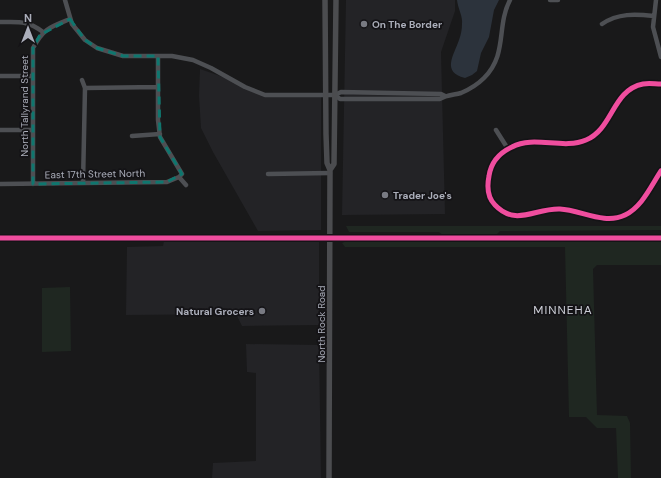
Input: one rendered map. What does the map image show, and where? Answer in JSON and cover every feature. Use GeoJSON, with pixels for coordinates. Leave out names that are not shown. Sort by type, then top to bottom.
{"type":"FeatureCollection","features":[{"type":"Feature","properties":{"kind":"main road","name":"North Rock Road"},"geometry":{"type":"LineString","coordinates":[[325,0],[325,95],[327,163],[330,172],[329,478]]}},
{"type":"Feature","properties":{"kind":"main road","name":"North Rock Road"},"geometry":{"type":"LineString","coordinates":[[330,172],[334,164],[336,0]]}},
{"type":"Feature","properties":{"kind":"street"},"geometry":{"type":"LineString","coordinates":[[65,0],[72,24],[85,40],[97,48],[123,56],[172,56],[193,60],[245,87],[265,95],[335,95],[340,99],[440,99],[472,87],[484,78],[498,58],[504,17],[510,0]]}},
{"type":"Feature","properties":{"kind":"street"},"geometry":{"type":"LineString","coordinates":[[550,0],[558,0]]}},
{"type":"Feature","properties":{"kind":"street"},"geometry":{"type":"LineString","coordinates":[[656,0],[653,28],[661,57]]}},
{"type":"Feature","properties":{"kind":"street"},"geometry":{"type":"LineString","coordinates":[[602,24],[625,15],[634,14],[654,16]]}},
{"type":"Feature","properties":{"kind":"street"},"geometry":{"type":"LineString","coordinates":[[0,22],[26,22],[43,32],[48,28],[70,19]]}},
{"type":"Feature","properties":{"kind":"street","name":"North Tallyrand Street"},"geometry":{"type":"LineString","coordinates":[[33,184],[33,48],[43,32]]}},
{"type":"Feature","properties":{"kind":"street"},"geometry":{"type":"LineString","coordinates":[[158,56],[158,120],[160,134],[182,174],[179,177],[186,185]]}},
{"type":"Feature","properties":{"kind":"street"},"geometry":{"type":"LineString","coordinates":[[0,76],[33,76]]}},
{"type":"Feature","properties":{"kind":"street"},"geometry":{"type":"LineString","coordinates":[[82,80],[85,88],[83,183]]}},
{"type":"Feature","properties":{"kind":"street"},"geometry":{"type":"LineString","coordinates":[[661,84],[642,84],[628,90],[616,104],[602,128],[591,138],[575,143],[525,142],[508,149],[497,157],[493,163],[487,184],[489,197],[493,203],[501,212],[509,215],[517,217],[545,210],[560,209],[609,219],[618,218],[636,207],[661,171]]}},
{"type":"Feature","properties":{"kind":"street"},"geometry":{"type":"LineString","coordinates":[[85,88],[158,87]]}},
{"type":"Feature","properties":{"kind":"street"},"geometry":{"type":"LineString","coordinates":[[0,130],[32,130]]}},
{"type":"Feature","properties":{"kind":"street"},"geometry":{"type":"LineString","coordinates":[[496,130],[508,149]]}},
{"type":"Feature","properties":{"kind":"street"},"geometry":{"type":"LineString","coordinates":[[132,136],[160,134]]}},
{"type":"Feature","properties":{"kind":"street"},"geometry":{"type":"LineString","coordinates":[[268,174],[330,172]]}},
{"type":"Feature","properties":{"kind":"street","name":"East 17th Street North"},"geometry":{"type":"LineString","coordinates":[[0,184],[167,182],[179,177]]}},
{"type":"Feature","properties":{"kind":"highlighted area"},"geometry":{"type":"Polygon","coordinates":[[[70,19],[85,40],[97,48],[123,56],[158,56],[160,137],[182,174],[167,182],[33,184],[33,48],[40,35],[70,19]]]}},
{"type":"Feature","properties":{"kind":"shaded area"},"geometry":{"type":"Polygon","coordinates":[[[346,0],[455,0],[455,11],[441,52],[445,214],[342,215],[346,0]]]}},
{"type":"Feature","properties":{"kind":"shaded area"},"geometry":{"type":"Polygon","coordinates":[[[457,0],[499,0],[494,10],[489,37],[481,53],[477,71],[465,78],[453,72],[451,67],[452,57],[460,38],[462,28],[462,18],[457,0]]]}},
{"type":"Feature","properties":{"kind":"shaded area"},"geometry":{"type":"Polygon","coordinates":[[[200,69],[232,80],[265,95],[321,95],[321,230],[258,231],[201,128],[199,96],[200,69]]]}},
{"type":"Feature","properties":{"kind":"shaded area"},"geometry":{"type":"Polygon","coordinates":[[[346,226],[661,226],[661,230],[500,231],[495,236],[444,236],[439,232],[349,232],[346,226]]]}},
{"type":"Feature","properties":{"kind":"shaded area"},"geometry":{"type":"Polygon","coordinates":[[[349,240],[661,240],[661,265],[597,265],[593,269],[597,415],[627,416],[630,423],[631,478],[618,478],[616,428],[597,428],[586,417],[569,417],[565,247],[345,247],[342,243],[349,240]]]}},
{"type":"Feature","properties":{"kind":"shaded area"},"geometry":{"type":"Polygon","coordinates":[[[164,241],[319,241],[319,325],[242,326],[236,314],[126,315],[127,247],[163,246],[164,241]]]}},
{"type":"Feature","properties":{"kind":"shaded area"},"geometry":{"type":"Polygon","coordinates":[[[70,287],[71,351],[42,352],[42,288],[70,287]]]}},
{"type":"Feature","properties":{"kind":"shaded area"},"geometry":{"type":"Polygon","coordinates":[[[246,344],[319,345],[321,478],[212,478],[213,463],[256,461],[256,373],[247,372],[246,344]]]}},
{"type":"Feature","properties":{"kind":"cycle path"},"geometry":{"type":"LineString","coordinates":[[661,84],[643,84],[633,88],[618,101],[608,119],[595,135],[586,140],[568,144],[530,142],[507,149],[496,158],[492,166],[488,180],[488,191],[492,202],[510,215],[518,216],[551,209],[560,209],[601,218],[617,218],[625,215],[641,202],[661,171]]}},
{"type":"Feature","properties":{"kind":"cycle path"},"geometry":{"type":"LineString","coordinates":[[0,238],[661,238]]}},
{"type":"Feature","properties":{"kind":"place","name":"On The Border"},"geometry":{"type":"Point","coordinates":[364,24]}},
{"type":"Feature","properties":{"kind":"place","name":"Trader Joe's"},"geometry":{"type":"Point","coordinates":[385,195]}},
{"type":"Feature","properties":{"kind":"place","name":"Natural Grocers"},"geometry":{"type":"Point","coordinates":[262,311]}},
{"type":"Feature","properties":{"kind":"district","name":"MINNEHA"},"geometry":{"type":"Point","coordinates":[563,310]}}]}
